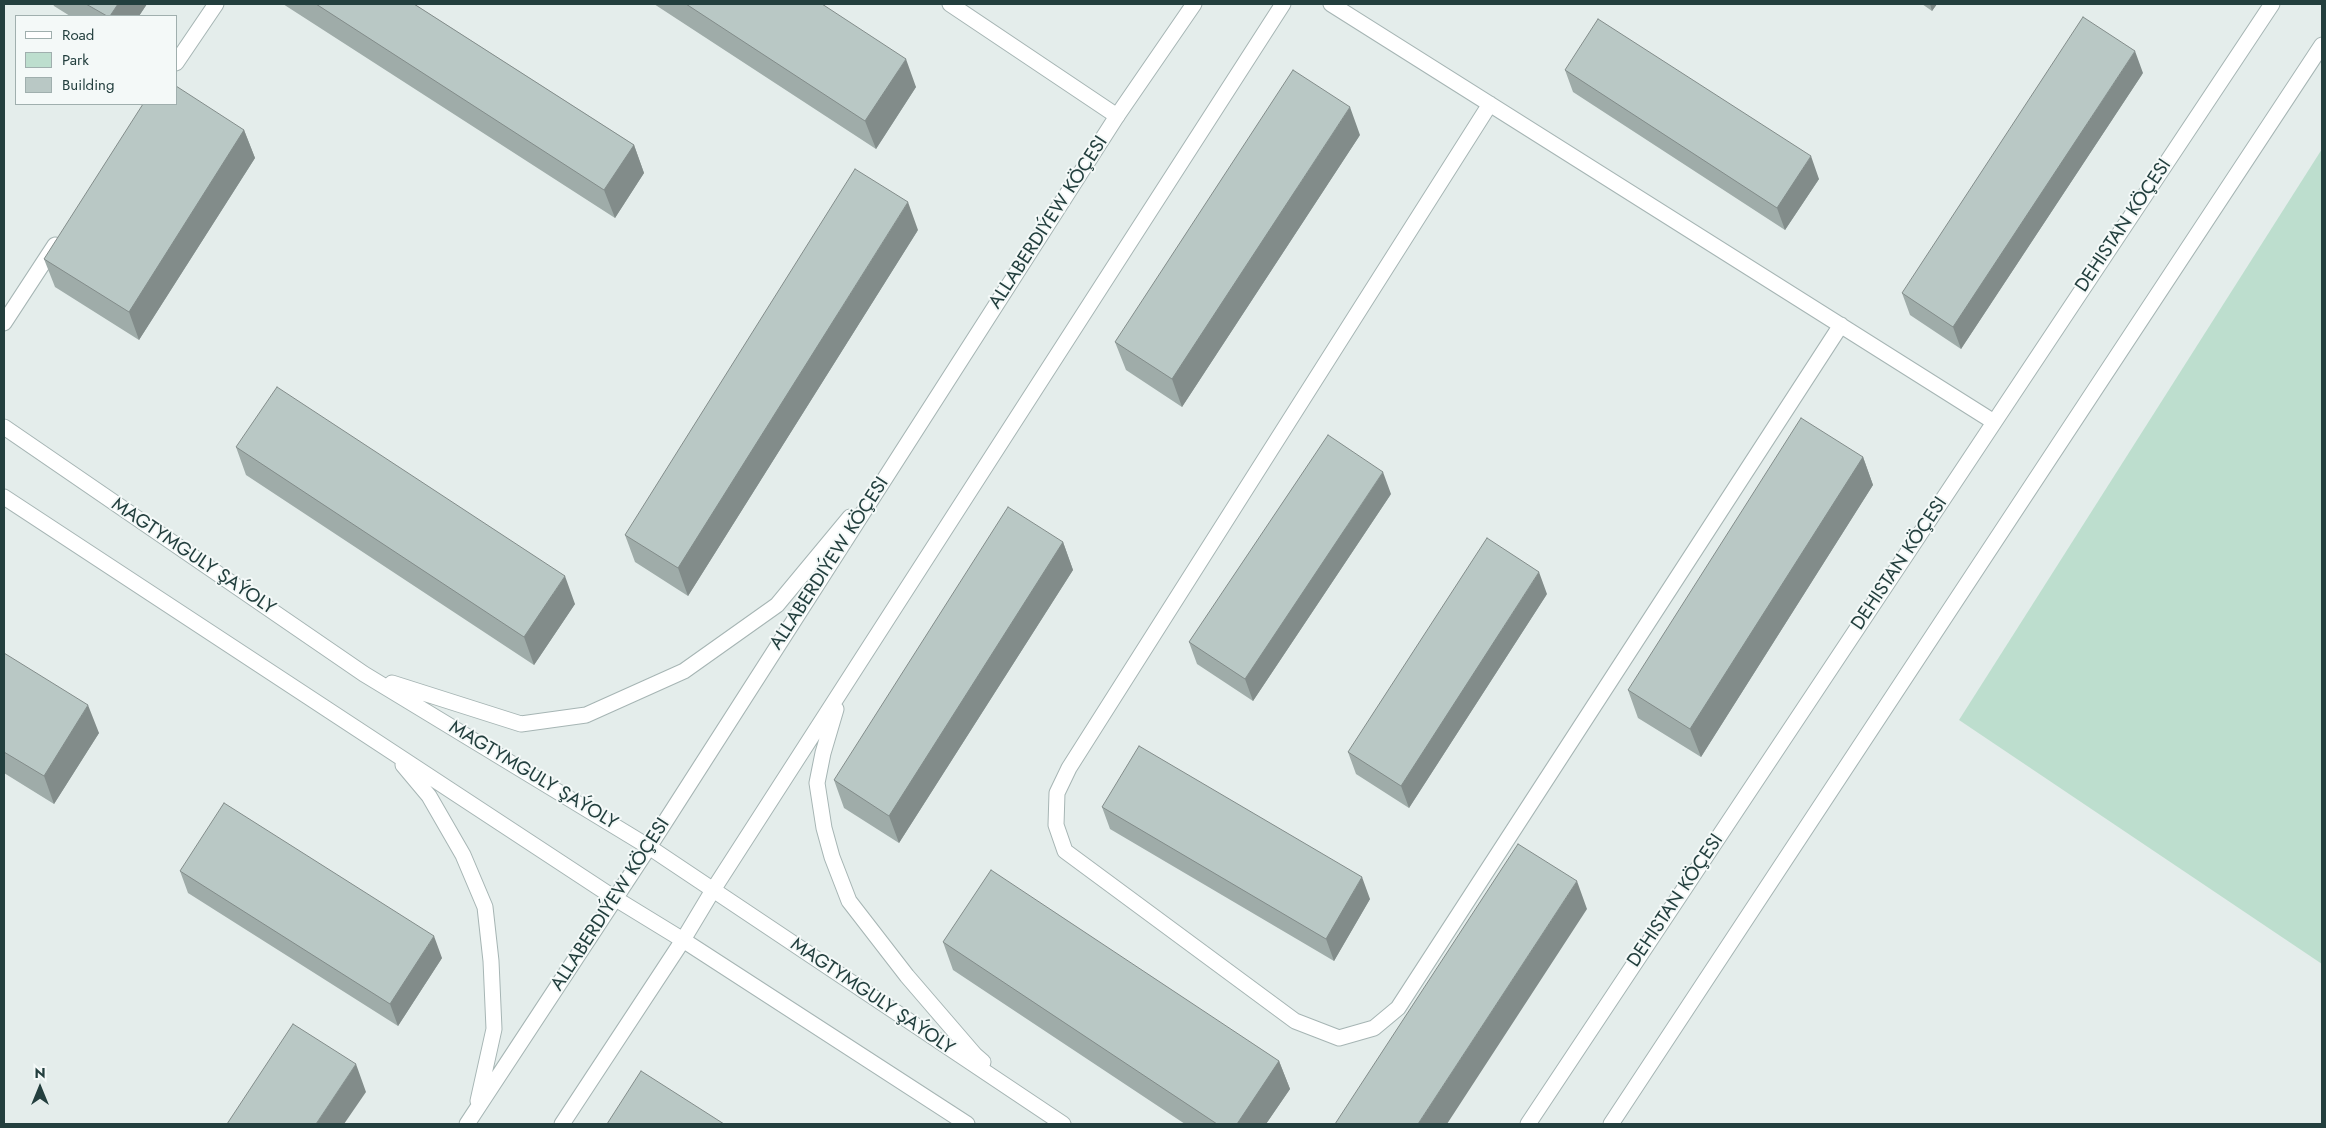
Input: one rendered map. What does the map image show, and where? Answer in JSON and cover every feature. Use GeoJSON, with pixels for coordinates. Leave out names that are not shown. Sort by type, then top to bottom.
{"type":"FeatureCollection","features":[{"type":"Feature","properties":{"kind":"street"},"geometry":{"type":"LineString","coordinates":[[178,60],[216,4]]}},
{"type":"Feature","properties":{"kind":"street"},"geometry":{"type":"LineString","coordinates":[[950,4],[1118,116]]}},
{"type":"Feature","properties":{"kind":"street","name":"ALLABERDIÝEW KÖÇESI"},"geometry":{"type":"LineString","coordinates":[[467,1124],[616,900],[1118,116],[1194,4]]}},
{"type":"Feature","properties":{"kind":"street"},"geometry":{"type":"LineString","coordinates":[[562,1124],[683,940],[712,890],[1283,4]]}},
{"type":"Feature","properties":{"kind":"street"},"geometry":{"type":"LineString","coordinates":[[1331,4],[1994,422]]}},
{"type":"Feature","properties":{"kind":"street","name":"DEHISTAN KÖÇESI"},"geometry":{"type":"LineString","coordinates":[[1528,1124],[2272,4]]}},
{"type":"Feature","properties":{"kind":"street"},"geometry":{"type":"LineString","coordinates":[[1611,1124],[2322,46]]}},
{"type":"Feature","properties":{"kind":"street"},"geometry":{"type":"LineString","coordinates":[[1490,104],[1074,759],[1057,793],[1056,825],[1065,851],[1295,1021],[1339,1038],[1374,1028],[1398,1008],[1842,325]]}},
{"type":"Feature","properties":{"kind":"street"},"geometry":{"type":"LineString","coordinates":[[4,323],[63,234]]}},
{"type":"Feature","properties":{"kind":"street","name":"MAGTYMGULY ŞAÝOLY"},"geometry":{"type":"LineString","coordinates":[[4,428],[364,674],[649,847],[1062,1124]]}},
{"type":"Feature","properties":{"kind":"street"},"geometry":{"type":"LineString","coordinates":[[364,674],[465,708],[521,724],[586,715],[684,671],[777,606],[891,468]]}},
{"type":"Feature","properties":{"kind":"street"},"geometry":{"type":"LineString","coordinates":[[4,497],[616,900],[683,940],[966,1124]]}},
{"type":"Feature","properties":{"kind":"street"},"geometry":{"type":"LineString","coordinates":[[841,692],[816,783],[824,828],[832,857],[849,901],[907,976],[974,1055],[1032,1104]]}},
{"type":"Feature","properties":{"kind":"street"},"geometry":{"type":"LineString","coordinates":[[392,752],[429,796],[463,855],[485,907],[491,961],[494,1028],[476,1111]]}},
{"type":"Feature","properties":{"kind":"green space"},"geometry":{"type":"Polygon","coordinates":[[[2322,149],[2322,964],[1959,720],[2322,149]]]}},
{"type":"Feature","properties":{"kind":"building"},"geometry":{"type":"Polygon","coordinates":[[[86,4],[118,4],[111,15],[105,15],[86,4]]]}},
{"type":"Feature","properties":{"kind":"building"},"geometry":{"type":"Polygon","coordinates":[[[316,4],[414,4],[634,145],[604,190],[316,4]]]}},
{"type":"Feature","properties":{"kind":"building"},"geometry":{"type":"Polygon","coordinates":[[[686,4],[822,4],[906,59],[865,121],[686,4]]]}},
{"type":"Feature","properties":{"kind":"building"},"geometry":{"type":"Polygon","coordinates":[[[2083,17],[2135,51],[1953,327],[1902,293],[2083,17]]]}},
{"type":"Feature","properties":{"kind":"building"},"geometry":{"type":"Polygon","coordinates":[[[1598,19],[1811,156],[1777,208],[1565,70],[1598,19]]]}},
{"type":"Feature","properties":{"kind":"building"},"geometry":{"type":"Polygon","coordinates":[[[1293,70],[1350,107],[1172,379],[1115,342],[1293,70]]]}},
{"type":"Feature","properties":{"kind":"building"},"geometry":{"type":"Polygon","coordinates":[[[178,87],[244,130],[129,312],[44,259],[142,105],[178,105],[178,87]]]}},
{"type":"Feature","properties":{"kind":"building"},"geometry":{"type":"Polygon","coordinates":[[[855,169],[908,202],[678,568],[625,535],[855,169]]]}},
{"type":"Feature","properties":{"kind":"building"},"geometry":{"type":"Polygon","coordinates":[[[277,387],[565,576],[524,637],[236,447],[277,387]]]}},
{"type":"Feature","properties":{"kind":"building"},"geometry":{"type":"Polygon","coordinates":[[[1801,418],[1863,457],[1690,729],[1628,690],[1801,418]]]}},
{"type":"Feature","properties":{"kind":"building"},"geometry":{"type":"Polygon","coordinates":[[[1328,435],[1383,472],[1245,679],[1189,642],[1328,435]]]}},
{"type":"Feature","properties":{"kind":"building"},"geometry":{"type":"Polygon","coordinates":[[[1008,507],[1063,542],[889,816],[834,780],[1008,507]]]}},
{"type":"Feature","properties":{"kind":"building"},"geometry":{"type":"Polygon","coordinates":[[[1487,538],[1539,572],[1401,786],[1348,752],[1487,538]]]}},
{"type":"Feature","properties":{"kind":"building"},"geometry":{"type":"Polygon","coordinates":[[[4,653],[88,705],[44,776],[4,752],[4,653]]]}},
{"type":"Feature","properties":{"kind":"building"},"geometry":{"type":"Polygon","coordinates":[[[1139,746],[1362,877],[1326,939],[1102,807],[1139,746]]]}},
{"type":"Feature","properties":{"kind":"building"},"geometry":{"type":"Polygon","coordinates":[[[224,803],[434,936],[390,1004],[180,871],[224,803]]]}},
{"type":"Feature","properties":{"kind":"building"},"geometry":{"type":"Polygon","coordinates":[[[1518,844],[1577,881],[1418,1124],[1335,1124],[1518,844]]]}},
{"type":"Feature","properties":{"kind":"building"},"geometry":{"type":"Polygon","coordinates":[[[991,870],[1279,1061],[1237,1124],[1217,1124],[943,942],[991,870]]]}},
{"type":"Feature","properties":{"kind":"building"},"geometry":{"type":"Polygon","coordinates":[[[293,1024],[356,1064],[316,1124],[227,1124],[293,1024]]]}},
{"type":"Feature","properties":{"kind":"building"},"geometry":{"type":"Polygon","coordinates":[[[641,1071],[724,1124],[607,1124],[641,1071]]]}}]}
